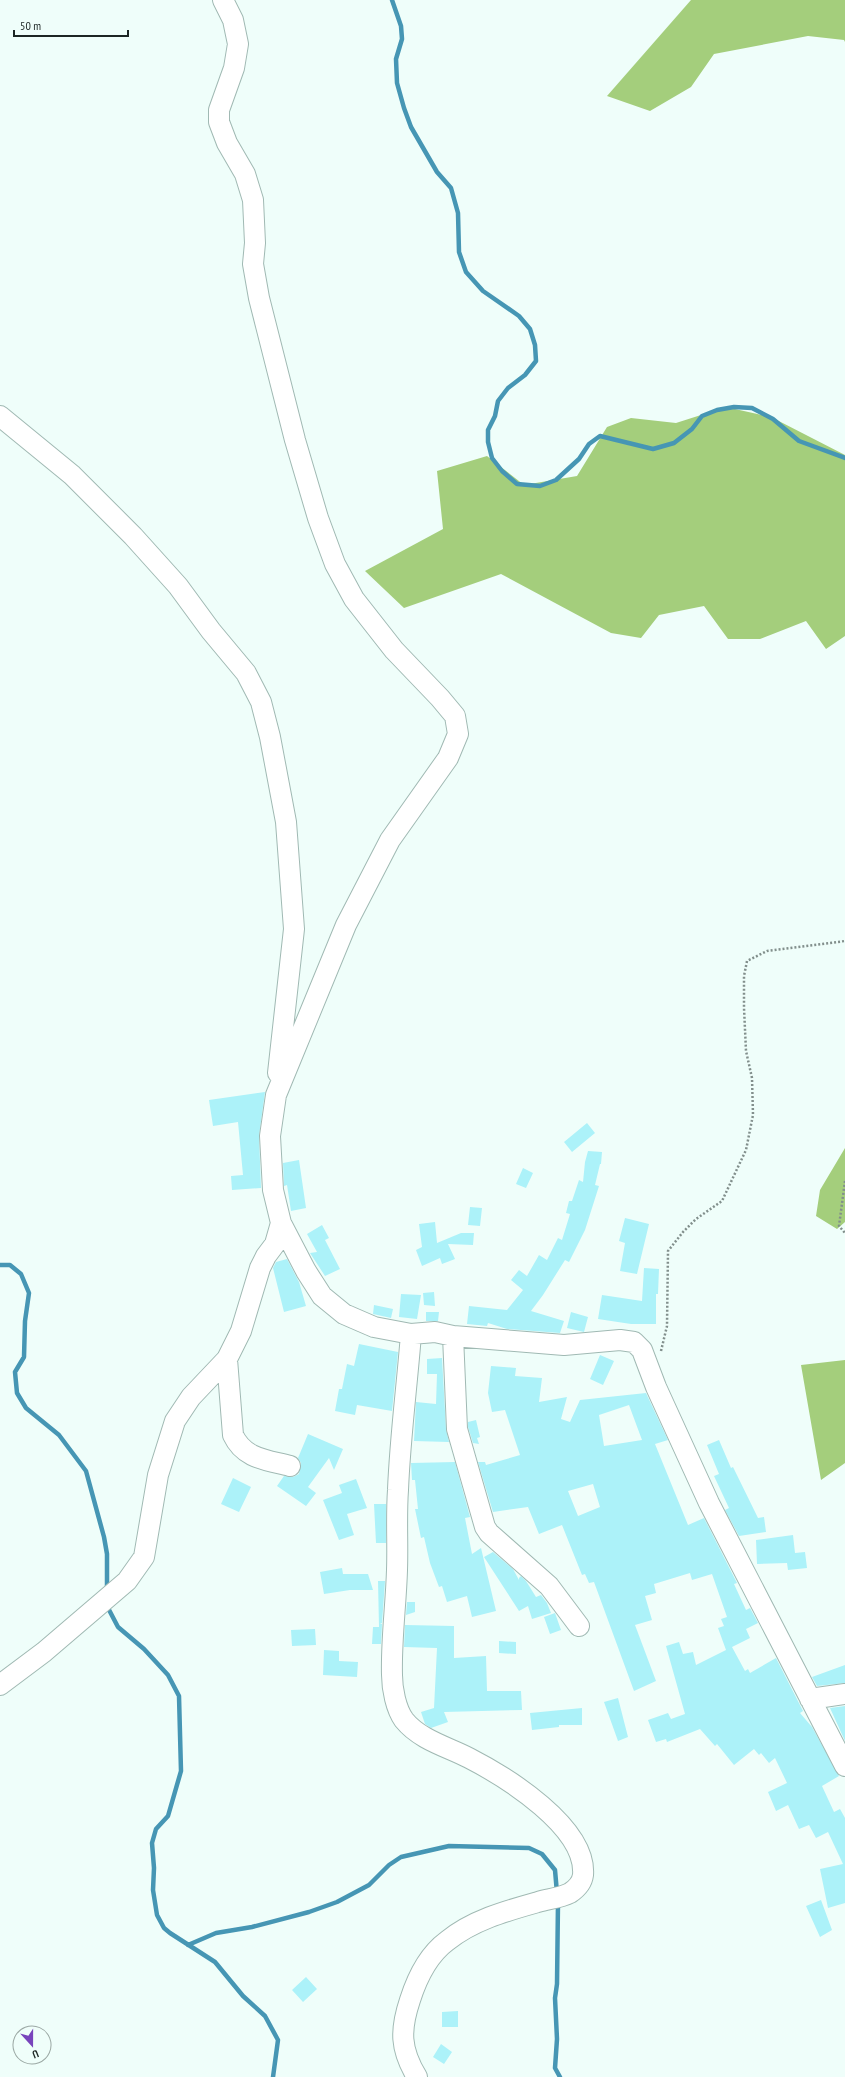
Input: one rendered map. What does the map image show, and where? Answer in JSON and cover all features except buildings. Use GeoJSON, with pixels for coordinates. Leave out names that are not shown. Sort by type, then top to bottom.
{"type":"FeatureCollection","features":[{"type":"Feature","properties":{"kind":"street"},"geometry":{"type":"LineString","coordinates":[[222,0],[233,20],[238,44],[234,68],[219,110],[220,122],[227,143],[245,174],[253,200],[255,243],[253,264],[259,298],[295,440],[318,518],[335,564],[354,598],[394,650],[455,716],[458,734],[448,758],[390,840],[346,925],[276,1095]]}},
{"type":"Feature","properties":{"kind":"street"},"geometry":{"type":"LineString","coordinates":[[0,416],[72,475],[133,536],[178,586],[211,631],[246,673],[261,702],[270,736],[286,822],[294,929],[276,1095],[270,1136],[270,1163],[273,1190],[281,1223],[306,1271],[322,1296],[344,1314],[374,1327],[410,1334],[435,1332],[453,1336],[564,1345],[620,1340],[634,1342],[642,1350],[656,1387],[709,1503],[845,1766]]}},
{"type":"Feature","properties":{"kind":"street"},"geometry":{"type":"LineString","coordinates":[[0,1686],[99,1606],[127,1581],[144,1557],[158,1475],[175,1421],[191,1397],[227,1359],[241,1331],[260,1268],[266,1256],[275,1244],[281,1223]]}},
{"type":"Feature","properties":{"kind":"street"},"geometry":{"type":"LineString","coordinates":[[410,1334],[398,1490],[397,1566],[392,1676],[395,1699],[403,1719],[419,1734],[495,1772],[540,1802],[573,1840],[582,1859],[583,1877],[577,1888],[567,1895],[500,1912],[471,1926],[446,1941],[428,1959],[413,1990],[404,2018],[402,2041],[409,2064],[417,2077]]}},
{"type":"Feature","properties":{"kind":"street"},"geometry":{"type":"LineString","coordinates":[[453,1336],[457,1429],[485,1527],[489,1533],[548,1586],[579,1626]]}},
{"type":"Feature","properties":{"kind":"street"},"geometry":{"type":"LineString","coordinates":[[227,1359],[233,1435],[238,1444],[250,1455],[290,1466]]}},
{"type":"Feature","properties":{"kind":"street"},"geometry":{"type":"LineString","coordinates":[[810,1699],[845,1694]]}},
{"type":"Feature","properties":{"kind":"path"},"geometry":{"type":"LineString","coordinates":[[647,1363],[656,1363],[663,1346],[667,1326],[668,1251],[683,1232],[696,1219],[722,1201],[746,1150],[753,1115],[752,1078],[746,1051],[744,1008],[744,976],[747,961],[767,951],[845,941]]}},
{"type":"Feature","properties":{"kind":"path"},"geometry":{"type":"LineString","coordinates":[[845,1181],[839,1226],[845,1233]]}},
{"type":"Feature","properties":{"kind":"green space"},"geometry":{"type":"Polygon","coordinates":[[[691,0],[845,0],[845,42],[844,40],[808,36],[714,54],[691,87],[650,111],[607,96],[691,0]]]}},
{"type":"Feature","properties":{"kind":"green space"},"geometry":{"type":"Polygon","coordinates":[[[726,407],[771,417],[845,455],[845,636],[826,649],[806,621],[760,639],[728,639],[704,606],[659,615],[641,638],[611,633],[501,574],[404,608],[365,571],[443,529],[437,471],[487,456],[524,485],[577,476],[607,427],[631,418],[676,423],[726,407]]]}},
{"type":"Feature","properties":{"kind":"green space"},"geometry":{"type":"Polygon","coordinates":[[[845,1148],[845,1222],[837,1229],[816,1216],[820,1190],[845,1148]]]}},
{"type":"Feature","properties":{"kind":"green space"},"geometry":{"type":"Polygon","coordinates":[[[845,1360],[845,1463],[821,1480],[801,1365],[845,1360]]]}},
{"type":"Feature","properties":{"kind":"waterway"},"geometry":{"type":"LineString","coordinates":[[392,0],[401,26],[402,39],[396,59],[397,83],[411,127],[437,172],[451,188],[458,213],[459,252],[466,272],[483,291],[519,316],[530,329],[535,345],[536,361],[525,375],[508,388],[498,401],[495,416],[488,430],[488,442],[492,458],[502,471],[517,484],[540,486],[556,480],[579,459],[589,444],[600,436],[653,449],[674,443],[692,429],[702,416],[717,410],[734,407],[752,408],[773,419],[799,441],[845,458]]}},
{"type":"Feature","properties":{"kind":"waterway"},"geometry":{"type":"LineString","coordinates":[[0,1265],[10,1265],[21,1274],[29,1293],[25,1321],[24,1357],[15,1372],[17,1393],[26,1408],[59,1435],[86,1471],[104,1537],[107,1554],[107,1591]]}},
{"type":"Feature","properties":{"kind":"waterway"},"geometry":{"type":"LineString","coordinates":[[107,1606],[118,1627],[144,1649],[168,1675],[179,1696],[181,1771],[168,1816],[156,1829],[152,1843],[154,1868],[153,1890],[157,1915],[164,1928],[170,1933],[215,1962],[243,1996],[265,2016],[278,2040],[273,2077]]}},
{"type":"Feature","properties":{"kind":"waterway"},"geometry":{"type":"LineString","coordinates":[[188,1945],[216,1933],[252,1927],[309,1912],[337,1902],[369,1885],[389,1865],[401,1857],[449,1846],[529,1848],[542,1854],[555,1870],[557,1893]]}},
{"type":"Feature","properties":{"kind":"waterway"},"geometry":{"type":"LineString","coordinates":[[558,1902],[557,1984],[555,1998],[557,2039],[555,2068],[560,2077]]}}]}
